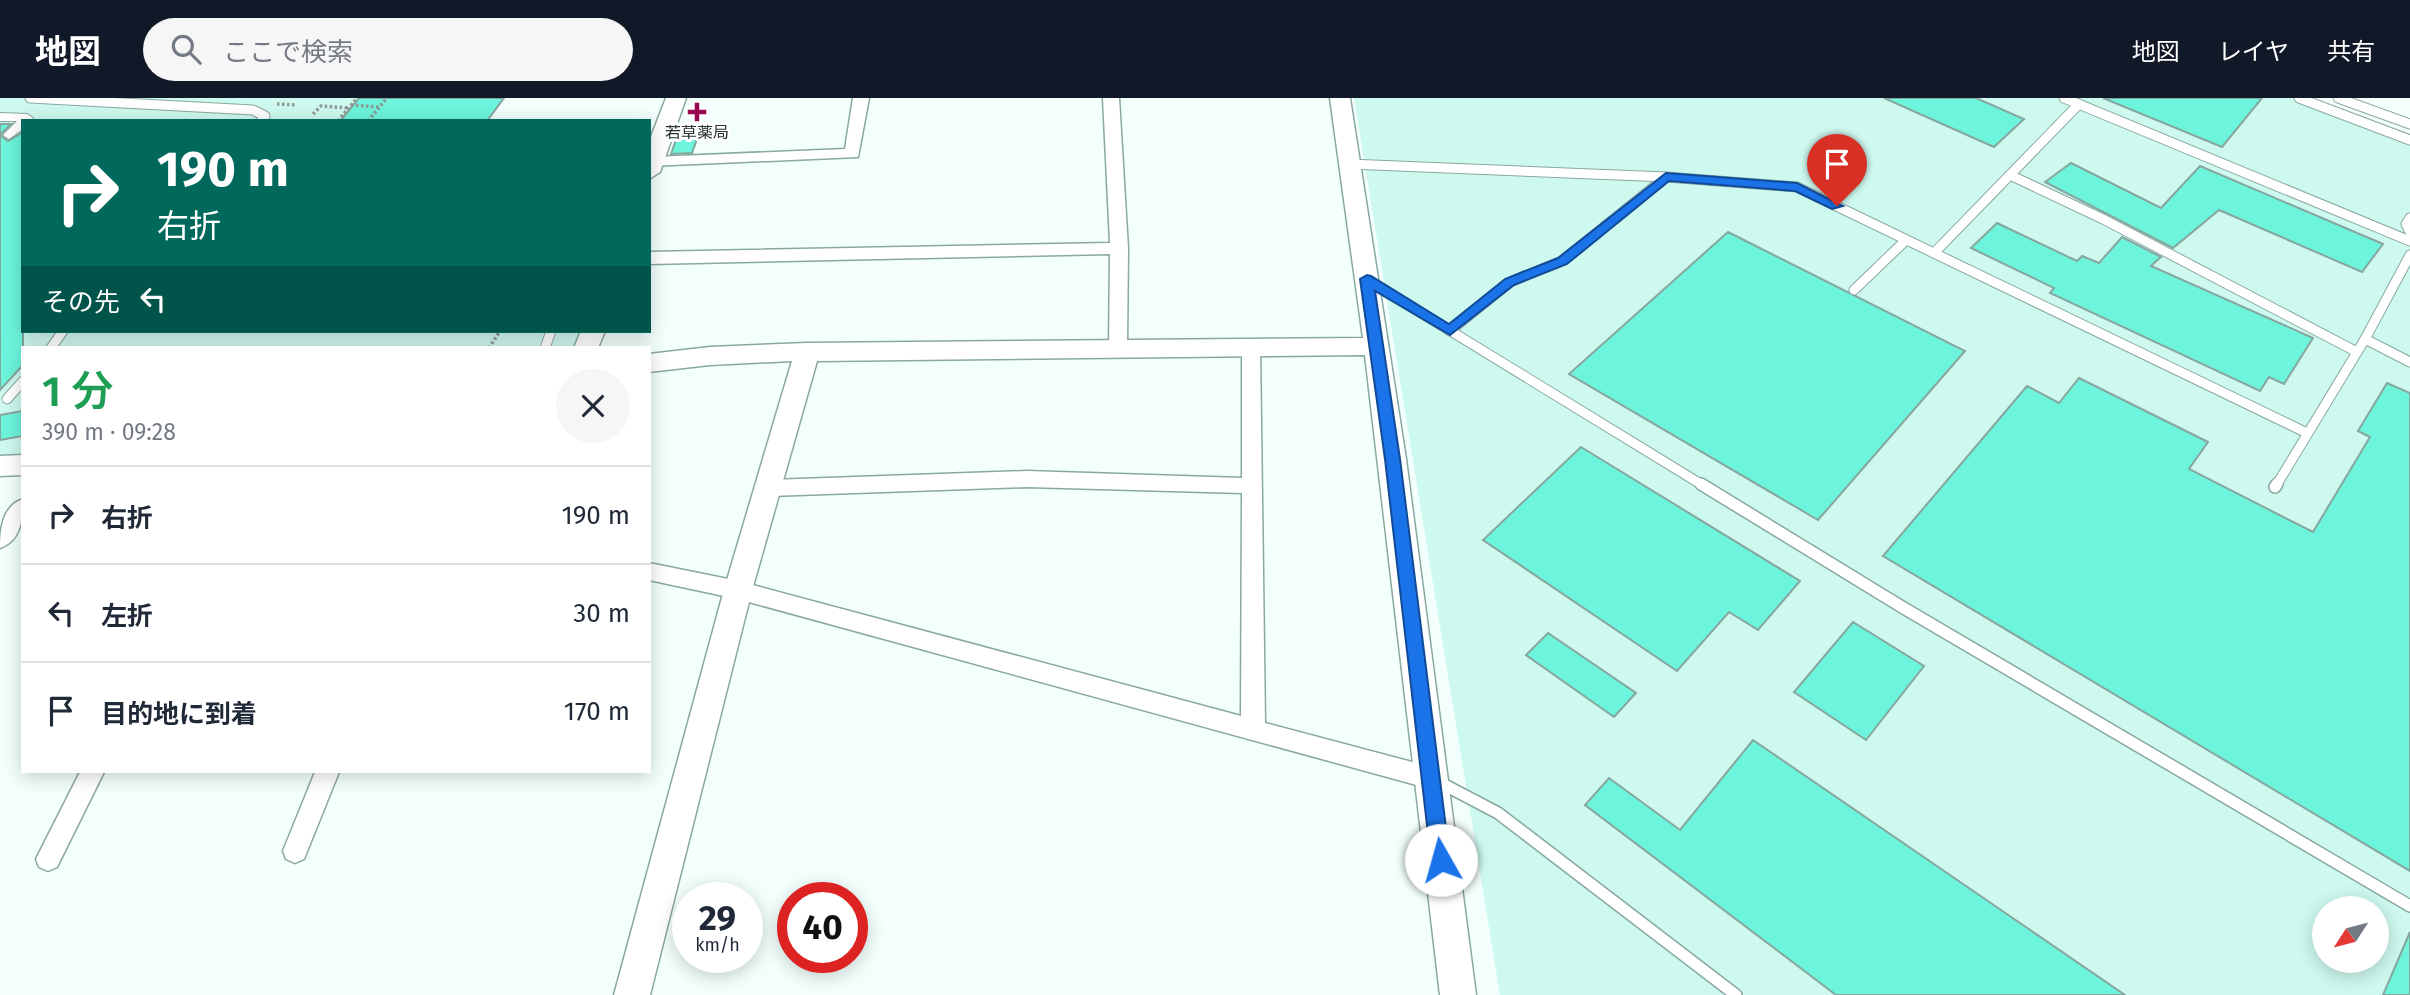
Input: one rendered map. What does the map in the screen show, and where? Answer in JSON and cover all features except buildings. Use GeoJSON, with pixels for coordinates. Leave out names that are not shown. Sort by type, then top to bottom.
{"type":"FeatureCollection","features":[{"type":"Feature","properties":{"kind":"street"},"geometry":{"type":"LineString","coordinates":[[676,98],[651,167],[852,154],[861,98]]}},
{"type":"Feature","properties":{"kind":"street"},"geometry":{"type":"LineString","coordinates":[[1111,98],[1119,248],[1118,348]]}},
{"type":"Feature","properties":{"kind":"street"},"geometry":{"type":"LineString","coordinates":[[1340,98],[1393,459],[1458,995]]}},
{"type":"Feature","properties":{"kind":"street"},"geometry":{"type":"LineString","coordinates":[[0,117],[26,119]]}},
{"type":"Feature","properties":{"kind":"street"},"geometry":{"type":"LineString","coordinates":[[9,135],[21,125]]}},
{"type":"Feature","properties":{"kind":"street"},"geometry":{"type":"LineString","coordinates":[[651,258],[1119,248]]}},
{"type":"Feature","properties":{"kind":"street"},"geometry":{"type":"LineString","coordinates":[[651,363],[710,356],[807,352],[1376,346]]}},
{"type":"Feature","properties":{"kind":"street"},"geometry":{"type":"LineString","coordinates":[[1251,347],[1253,728]]}},
{"type":"Feature","properties":{"kind":"street"},"geometry":{"type":"LineString","coordinates":[[632,995],[738,590],[770,488],[807,352]]}},
{"type":"Feature","properties":{"kind":"street"},"geometry":{"type":"LineString","coordinates":[[0,467],[21,465]]}},
{"type":"Feature","properties":{"kind":"street"},"geometry":{"type":"LineString","coordinates":[[770,488],[1027,479],[1252,486]]}},
{"type":"Feature","properties":{"kind":"street"},"geometry":{"type":"LineString","coordinates":[[0,540],[21,511]]}},
{"type":"Feature","properties":{"kind":"street"},"geometry":{"type":"LineString","coordinates":[[651,571],[738,590],[1431,778]]}},
{"type":"Feature","properties":{"kind":"street"},"geometry":{"type":"LineString","coordinates":[[48,859],[91,773]]}},
{"type":"Feature","properties":{"kind":"street"},"geometry":{"type":"LineString","coordinates":[[295,851],[327,773]]}},
{"type":"Feature","properties":{"kind":"lane"},"geometry":{"type":"LineString","coordinates":[[30,98],[262,111],[265,116],[263,119]]}},
{"type":"Feature","properties":{"kind":"lane"},"geometry":{"type":"LineString","coordinates":[[221,108],[231,98]]}},
{"type":"Feature","properties":{"kind":"lane"},"geometry":{"type":"LineString","coordinates":[[2064,98],[2410,241]]}},
{"type":"Feature","properties":{"kind":"lane"},"geometry":{"type":"LineString","coordinates":[[2299,98],[2410,140]]}},
{"type":"Feature","properties":{"kind":"lane"},"geometry":{"type":"LineString","coordinates":[[2339,98],[2410,124]]}},
{"type":"Feature","properties":{"kind":"lane"},"geometry":{"type":"LineString","coordinates":[[1934,253],[2079,104]]}},
{"type":"Feature","properties":{"kind":"lane"},"geometry":{"type":"LineString","coordinates":[[1349,164],[1666,177],[1797,187],[2307,433]]}},
{"type":"Feature","properties":{"kind":"lane"},"geometry":{"type":"LineString","coordinates":[[2010,175],[2103,219],[2357,352]]}},
{"type":"Feature","properties":{"kind":"lane"},"geometry":{"type":"LineString","coordinates":[[1450,331],[1510,282],[1562,261],[1666,177]]}},
{"type":"Feature","properties":{"kind":"lane"},"geometry":{"type":"LineString","coordinates":[[2410,218],[2406,224],[2410,232]]}},
{"type":"Feature","properties":{"kind":"lane"},"geometry":{"type":"LineString","coordinates":[[1854,290],[1906,240]]}},
{"type":"Feature","properties":{"kind":"lane"},"geometry":{"type":"LineString","coordinates":[[2274,487],[2365,339],[2410,255]]}},
{"type":"Feature","properties":{"kind":"lane"},"geometry":{"type":"LineString","coordinates":[[1367,279],[1902,607],[2410,906]]}},
{"type":"Feature","properties":{"kind":"lane"},"geometry":{"type":"LineString","coordinates":[[2365,339],[2410,362]]}},
{"type":"Feature","properties":{"kind":"lane"},"geometry":{"type":"LineString","coordinates":[[7,398],[21,383]]}},
{"type":"Feature","properties":{"kind":"lane"},"geometry":{"type":"LineString","coordinates":[[1431,778],[1498,813],[1735,995]]}},
{"type":"Feature","properties":{"kind":"path"},"geometry":{"type":"LineString","coordinates":[[340,119],[357,98]]}},
{"type":"Feature","properties":{"kind":"path"},"geometry":{"type":"LineString","coordinates":[[370,119],[387,98]]}},
{"type":"Feature","properties":{"kind":"path"},"geometry":{"type":"LineString","coordinates":[[269,103],[297,105]]}},
{"type":"Feature","properties":{"kind":"path"},"geometry":{"type":"LineString","coordinates":[[313,114],[321,106],[380,107]]}},
{"type":"Feature","properties":{"kind":"shaded area"},"geometry":{"type":"Polygon","coordinates":[[[0,98],[417,98],[401,119],[21,119],[21,333],[581,333],[577,346],[21,346],[21,457],[0,459],[0,98]]]}},
{"type":"Feature","properties":{"kind":"shaded area"},"geometry":{"type":"Polygon","coordinates":[[[1354,98],[2305,98],[2410,137],[2410,995],[1500,995],[1354,98]]]}},
{"type":"Feature","properties":{"kind":"place","name":"若草薬局"},"geometry":{"type":"Point","coordinates":[697,112]}},
{"type":"Feature","properties":{"kind":"route"},"geometry":{"type":"LineString","coordinates":[[1441,860],[1393,459],[1367,279],[1450,331],[1510,282],[1562,261],[1666,177],[1797,187],[1837,206]]}}]}
